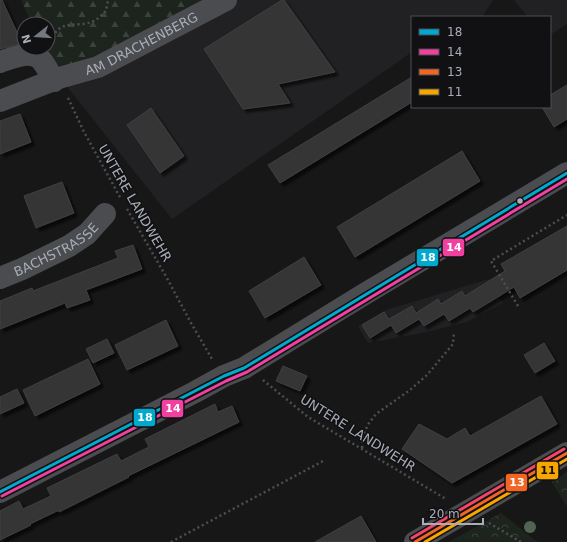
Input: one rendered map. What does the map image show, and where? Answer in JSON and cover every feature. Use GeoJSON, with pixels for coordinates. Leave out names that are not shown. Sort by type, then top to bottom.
{"type":"FeatureCollection","features":[{"type":"Feature","properties":{"kind":"street","name":"AM DRACHENBERG"},"geometry":{"type":"LineString","coordinates":[[0,100],[98,67],[226,0]]}},
{"type":"Feature","properties":{"kind":"street"},"geometry":{"type":"LineString","coordinates":[[0,62],[19,55],[35,56],[43,61],[56,80]]}},
{"type":"Feature","properties":{"kind":"street"},"geometry":{"type":"LineString","coordinates":[[0,492],[224,376],[244,368],[369,291],[567,174]]}},
{"type":"Feature","properties":{"kind":"street","name":"BACHSTRASSE"},"geometry":{"type":"LineString","coordinates":[[0,278],[69,246],[87,234],[105,214]]}},
{"type":"Feature","properties":{"kind":"street"},"geometry":{"type":"LineString","coordinates":[[415,542],[459,507],[567,453]]}},
{"type":"Feature","properties":{"kind":"path"},"geometry":{"type":"LineString","coordinates":[[56,32],[63,25],[94,21],[106,11],[108,0]]}},
{"type":"Feature","properties":{"kind":"path","name":"UNTERE LANDWEHR"},"geometry":{"type":"LineString","coordinates":[[56,80],[211,358]]}},
{"type":"Feature","properties":{"kind":"path"},"geometry":{"type":"LineString","coordinates":[[518,306],[490,261],[567,215]]}},
{"type":"Feature","properties":{"kind":"path"},"geometry":{"type":"LineString","coordinates":[[362,448],[363,435],[369,423],[376,414],[410,390],[427,375],[454,344],[454,332]]}},
{"type":"Feature","properties":{"kind":"path","name":"UNTERE LANDWEHR"},"geometry":{"type":"LineString","coordinates":[[257,376],[308,417],[521,542]]}},
{"type":"Feature","properties":{"kind":"path"},"geometry":{"type":"LineString","coordinates":[[171,542],[325,460]]}},
{"type":"Feature","properties":{"kind":"shaded area"},"geometry":{"type":"Polygon","coordinates":[[[238,0],[493,0],[483,16],[411,16],[411,53],[172,219],[65,84],[101,71],[238,0]]]}},
{"type":"Feature","properties":{"kind":"shaded area"},"geometry":{"type":"Polygon","coordinates":[[[514,0],[567,0],[567,24],[551,34],[551,16],[527,16],[514,0]]]}},
{"type":"Feature","properties":{"kind":"shaded area"},"geometry":{"type":"Polygon","coordinates":[[[489,279],[503,303],[467,322],[427,332],[368,343],[358,326],[386,310],[489,279]]]}},
{"type":"Feature","properties":{"kind":"green space"},"geometry":{"type":"Polygon","coordinates":[[[21,0],[213,0],[97,59],[53,73],[46,56],[56,56],[56,16],[28,16],[21,0]]]}},
{"type":"Feature","properties":{"kind":"green space"},"geometry":{"type":"Polygon","coordinates":[[[567,472],[567,507],[552,482],[567,472]]]}},
{"type":"Feature","properties":{"kind":"green space"},"geometry":{"type":"Polygon","coordinates":[[[501,513],[539,542],[449,542],[501,513]]]}},
{"type":"Feature","properties":{"kind":"building"},"geometry":{"type":"Polygon","coordinates":[[[0,0],[2,0],[16,30],[16,45],[0,49],[0,0]]]}},
{"type":"Feature","properties":{"kind":"building"},"geometry":{"type":"Polygon","coordinates":[[[284,0],[335,72],[278,84],[290,103],[243,109],[204,49],[284,0]]]}},
{"type":"Feature","properties":{"kind":"building"},"geometry":{"type":"Polygon","coordinates":[[[411,78],[411,103],[280,183],[268,165],[411,78]]]}},
{"type":"Feature","properties":{"kind":"building"},"geometry":{"type":"Polygon","coordinates":[[[567,85],[567,119],[554,127],[543,108],[551,108],[551,94],[567,85]]]}},
{"type":"Feature","properties":{"kind":"building"},"geometry":{"type":"Polygon","coordinates":[[[151,108],[184,156],[160,173],[127,125],[151,108]]]}},
{"type":"Feature","properties":{"kind":"building"},"geometry":{"type":"Polygon","coordinates":[[[20,114],[31,142],[0,154],[0,121],[20,114]]]}},
{"type":"Feature","properties":{"kind":"building"},"geometry":{"type":"Polygon","coordinates":[[[462,151],[480,181],[355,257],[337,227],[462,151]]]}},
{"type":"Feature","properties":{"kind":"building"},"geometry":{"type":"Polygon","coordinates":[[[62,182],[74,213],[36,228],[24,196],[62,182]]]}},
{"type":"Feature","properties":{"kind":"building"},"geometry":{"type":"Polygon","coordinates":[[[567,226],[567,270],[520,298],[514,287],[473,312],[470,308],[449,321],[444,314],[424,326],[419,319],[396,333],[391,325],[370,338],[362,325],[384,312],[389,319],[412,306],[416,313],[438,299],[441,304],[462,291],[465,296],[505,271],[501,264],[567,226]]]}},
{"type":"Feature","properties":{"kind":"building"},"geometry":{"type":"Polygon","coordinates":[[[133,245],[142,269],[86,290],[90,300],[67,308],[65,303],[0,329],[0,301],[32,288],[33,291],[118,258],[115,251],[133,245]]]}},
{"type":"Feature","properties":{"kind":"building"},"geometry":{"type":"Polygon","coordinates":[[[304,257],[321,285],[265,318],[249,291],[304,257]]]}},
{"type":"Feature","properties":{"kind":"building"},"geometry":{"type":"Polygon","coordinates":[[[166,320],[178,346],[127,370],[115,345],[166,320]]]}},
{"type":"Feature","properties":{"kind":"building"},"geometry":{"type":"Polygon","coordinates":[[[107,339],[114,353],[93,363],[86,349],[107,339]]]}},
{"type":"Feature","properties":{"kind":"building"},"geometry":{"type":"Polygon","coordinates":[[[544,343],[555,361],[535,373],[524,355],[544,343]]]}},
{"type":"Feature","properties":{"kind":"building"},"geometry":{"type":"Polygon","coordinates":[[[88,359],[100,384],[35,416],[23,390],[88,359]]]}},
{"type":"Feature","properties":{"kind":"building"},"geometry":{"type":"Polygon","coordinates":[[[283,366],[307,376],[300,391],[276,381],[283,366]]]}},
{"type":"Feature","properties":{"kind":"building"},"geometry":{"type":"Polygon","coordinates":[[[17,389],[24,403],[0,414],[0,397],[17,389]]]}},
{"type":"Feature","properties":{"kind":"building"},"geometry":{"type":"Polygon","coordinates":[[[541,396],[557,424],[452,483],[402,449],[419,424],[447,439],[465,428],[470,436],[541,396]]]}},
{"type":"Feature","properties":{"kind":"building"},"geometry":{"type":"Polygon","coordinates":[[[215,404],[218,412],[232,406],[239,422],[0,540],[0,511],[19,501],[23,509],[51,496],[47,488],[117,454],[121,461],[149,447],[145,439],[215,404]]]}},
{"type":"Feature","properties":{"kind":"building"},"geometry":{"type":"Polygon","coordinates":[[[361,516],[376,542],[315,542],[361,516]]]}},
{"type":"Feature","properties":{"kind":"transit line","name":"18"},"geometry":{"type":"LineString","coordinates":[[0,492],[224,376],[244,368],[567,173]]}},
{"type":"Feature","properties":{"kind":"transit line","name":"14"},"geometry":{"type":"LineString","coordinates":[[2,496],[226,381],[247,372],[567,179]]}},
{"type":"Feature","properties":{"kind":"transit line"},"geometry":{"type":"LineString","coordinates":[[412,538],[564,449]]}},
{"type":"Feature","properties":{"kind":"transit line","name":"13"},"geometry":{"type":"LineString","coordinates":[[415,542],[567,453]]}},
{"type":"Feature","properties":{"kind":"transit line","name":"11"},"geometry":{"type":"LineString","coordinates":[[425,542],[567,459]]}}]}
